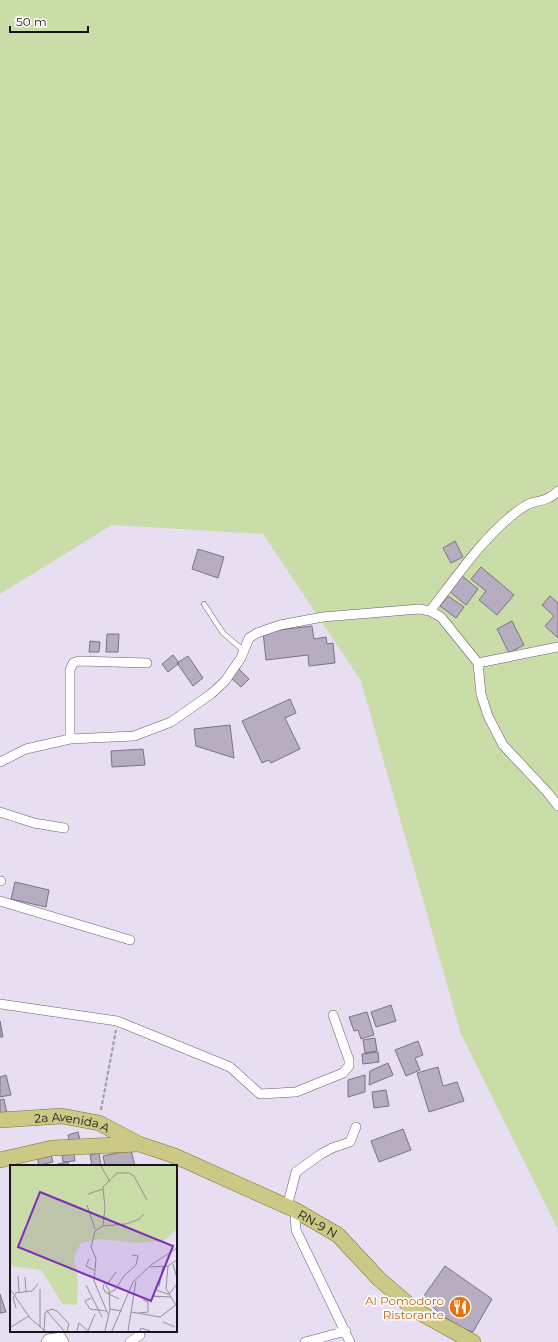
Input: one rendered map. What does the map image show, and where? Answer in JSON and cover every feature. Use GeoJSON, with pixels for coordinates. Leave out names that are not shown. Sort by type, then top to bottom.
{"type":"FeatureCollection","features":[{"type":"Feature","properties":{"kind":"main road","name":"2a Avenida A"},"geometry":{"type":"LineString","coordinates":[[0,1120],[62,1116],[99,1123],[139,1144]]}},
{"type":"Feature","properties":{"kind":"main road"},"geometry":{"type":"LineString","coordinates":[[0,1160],[52,1148],[139,1144]]}},
{"type":"Feature","properties":{"kind":"main road","name":"RN-9 N"},"geometry":{"type":"LineString","coordinates":[[139,1144],[175,1156],[291,1208],[338,1235],[379,1279],[414,1310],[473,1342]]}},
{"type":"Feature","properties":{"kind":"street"},"geometry":{"type":"LineString","coordinates":[[430,611],[472,556],[511,516],[530,504],[552,497],[558,491]]}},
{"type":"Feature","properties":{"kind":"street"},"geometry":{"type":"LineString","coordinates":[[0,762],[26,749],[70,739],[134,736],[171,722],[211,694],[231,673],[252,635],[280,625],[323,617],[414,609],[430,611],[446,622],[478,663],[481,694],[488,716],[503,744],[558,806]]}},
{"type":"Feature","properties":{"kind":"street"},"geometry":{"type":"LineString","coordinates":[[478,663],[558,647]]}},
{"type":"Feature","properties":{"kind":"street"},"geometry":{"type":"LineString","coordinates":[[70,739],[70,670],[73,663],[79,661],[147,663]]}},
{"type":"Feature","properties":{"kind":"street"},"geometry":{"type":"LineString","coordinates":[[0,812],[34,823],[64,828]]}},
{"type":"Feature","properties":{"kind":"street"},"geometry":{"type":"LineString","coordinates":[[0,901],[130,940]]}},
{"type":"Feature","properties":{"kind":"street"},"geometry":{"type":"LineString","coordinates":[[0,1004],[118,1021],[230,1067],[260,1094],[296,1092],[343,1073],[349,1066],[349,1060],[333,1015]]}},
{"type":"Feature","properties":{"kind":"street"},"geometry":{"type":"LineString","coordinates":[[350,1342],[296,1230],[291,1208],[296,1172],[321,1154],[332,1148],[350,1142],[356,1127]]}},
{"type":"Feature","properties":{"kind":"street"},"geometry":{"type":"LineString","coordinates":[[305,1342],[346,1331]]}},
{"type":"Feature","properties":{"kind":"street"},"geometry":{"type":"LineString","coordinates":[[130,1342],[140,1335]]}},
{"type":"Feature","properties":{"kind":"street"},"geometry":{"type":"LineString","coordinates":[[46,1342],[48,1339],[61,1338],[64,1342]]}},
{"type":"Feature","properties":{"kind":"lane"},"geometry":{"type":"LineString","coordinates":[[204,604],[223,633],[244,651]]}},
{"type":"Feature","properties":{"kind":"path"},"geometry":{"type":"LineString","coordinates":[[99,1123],[118,1021]]}},
{"type":"Feature","properties":{"kind":"green space"},"geometry":{"type":"Polygon","coordinates":[[[0,0],[558,0],[558,1230],[461,1034],[361,681],[263,534],[112,525],[0,594],[0,0]]]}},
{"type":"Feature","properties":{"kind":"building"},"geometry":{"type":"Polygon","coordinates":[[[455,541],[463,557],[451,563],[443,548],[455,541]]]}},
{"type":"Feature","properties":{"kind":"building"},"geometry":{"type":"Polygon","coordinates":[[[198,549],[224,557],[218,578],[192,569],[198,549]]]}},
{"type":"Feature","properties":{"kind":"building"},"geometry":{"type":"Polygon","coordinates":[[[481,567],[514,595],[497,615],[479,600],[486,591],[471,579],[481,567]]]}},
{"type":"Feature","properties":{"kind":"building"},"geometry":{"type":"Polygon","coordinates":[[[461,575],[478,589],[466,605],[449,591],[461,575]]]}},
{"type":"Feature","properties":{"kind":"building"},"geometry":{"type":"Polygon","coordinates":[[[448,596],[464,607],[456,618],[440,606],[448,596]]]}},
{"type":"Feature","properties":{"kind":"building"},"geometry":{"type":"Polygon","coordinates":[[[550,596],[558,603],[558,638],[545,626],[554,616],[542,605],[550,596]]]}},
{"type":"Feature","properties":{"kind":"building"},"geometry":{"type":"Polygon","coordinates":[[[512,621],[524,645],[509,653],[497,629],[512,621]]]}},
{"type":"Feature","properties":{"kind":"building"},"geometry":{"type":"Polygon","coordinates":[[[312,626],[314,639],[326,637],[327,644],[333,643],[335,663],[309,666],[308,655],[266,660],[263,632],[312,626]]]}},
{"type":"Feature","properties":{"kind":"building"},"geometry":{"type":"Polygon","coordinates":[[[107,634],[119,634],[118,652],[106,652],[107,634]]]}},
{"type":"Feature","properties":{"kind":"building"},"geometry":{"type":"Polygon","coordinates":[[[90,641],[100,642],[99,652],[89,652],[90,641]]]}},
{"type":"Feature","properties":{"kind":"building"},"geometry":{"type":"Polygon","coordinates":[[[173,655],[179,663],[168,672],[162,664],[173,655]]]}},
{"type":"Feature","properties":{"kind":"building"},"geometry":{"type":"Polygon","coordinates":[[[188,656],[203,678],[193,686],[177,663],[188,656]]]}},
{"type":"Feature","properties":{"kind":"building"},"geometry":{"type":"Polygon","coordinates":[[[239,669],[249,679],[241,687],[231,678],[239,669]]]}},
{"type":"Feature","properties":{"kind":"building"},"geometry":{"type":"Polygon","coordinates":[[[290,699],[296,713],[285,718],[300,749],[271,763],[269,760],[262,763],[242,721],[290,699]]]}},
{"type":"Feature","properties":{"kind":"building"},"geometry":{"type":"Polygon","coordinates":[[[230,725],[234,758],[196,746],[194,729],[230,725]]]}},
{"type":"Feature","properties":{"kind":"building"},"geometry":{"type":"Polygon","coordinates":[[[143,749],[145,765],[112,767],[111,751],[143,749]]]}},
{"type":"Feature","properties":{"kind":"building"},"geometry":{"type":"Polygon","coordinates":[[[15,882],[49,890],[46,907],[11,899],[15,882]]]}},
{"type":"Feature","properties":{"kind":"building"},"geometry":{"type":"Polygon","coordinates":[[[391,1005],[396,1021],[376,1027],[371,1012],[391,1005]]]}},
{"type":"Feature","properties":{"kind":"building"},"geometry":{"type":"Polygon","coordinates":[[[367,1012],[374,1035],[361,1039],[358,1030],[354,1031],[349,1017],[367,1012]]]}},
{"type":"Feature","properties":{"kind":"building"},"geometry":{"type":"Polygon","coordinates":[[[0,1021],[3,1037],[0,1037],[0,1021]]]}},
{"type":"Feature","properties":{"kind":"building"},"geometry":{"type":"Polygon","coordinates":[[[375,1038],[377,1051],[365,1053],[363,1040],[375,1038]]]}},
{"type":"Feature","properties":{"kind":"building"},"geometry":{"type":"Polygon","coordinates":[[[418,1041],[423,1055],[415,1058],[420,1070],[406,1076],[395,1050],[418,1041]]]}},
{"type":"Feature","properties":{"kind":"building"},"geometry":{"type":"Polygon","coordinates":[[[378,1052],[379,1062],[363,1064],[362,1054],[378,1052]]]}},
{"type":"Feature","properties":{"kind":"building"},"geometry":{"type":"Polygon","coordinates":[[[388,1063],[393,1075],[369,1085],[370,1071],[388,1063]]]}},
{"type":"Feature","properties":{"kind":"building"},"geometry":{"type":"Polygon","coordinates":[[[438,1067],[443,1086],[457,1082],[464,1101],[429,1112],[417,1073],[438,1067]]]}},
{"type":"Feature","properties":{"kind":"building"},"geometry":{"type":"Polygon","coordinates":[[[6,1075],[11,1095],[0,1097],[0,1077],[6,1075]]]}},
{"type":"Feature","properties":{"kind":"building"},"geometry":{"type":"Polygon","coordinates":[[[365,1075],[365,1092],[348,1097],[348,1080],[365,1075]]]}},
{"type":"Feature","properties":{"kind":"building"},"geometry":{"type":"Polygon","coordinates":[[[386,1090],[389,1106],[374,1108],[372,1092],[386,1090]]]}},
{"type":"Feature","properties":{"kind":"building"},"geometry":{"type":"Polygon","coordinates":[[[4,1099],[7,1114],[0,1116],[0,1100],[4,1099]]]}},
{"type":"Feature","properties":{"kind":"building"},"geometry":{"type":"Polygon","coordinates":[[[403,1129],[411,1150],[379,1162],[371,1141],[403,1129]]]}},
{"type":"Feature","properties":{"kind":"building"},"geometry":{"type":"Polygon","coordinates":[[[78,1132],[80,1140],[70,1143],[68,1135],[78,1132]]]}},
{"type":"Feature","properties":{"kind":"building"},"geometry":{"type":"Polygon","coordinates":[[[131,1150],[135,1165],[105,1165],[103,1156],[131,1150]]]}},
{"type":"Feature","properties":{"kind":"building"},"geometry":{"type":"Polygon","coordinates":[[[99,1153],[101,1165],[92,1165],[90,1155],[99,1153]]]}},
{"type":"Feature","properties":{"kind":"building"},"geometry":{"type":"Polygon","coordinates":[[[74,1154],[75,1161],[63,1162],[62,1155],[74,1154]]]}},
{"type":"Feature","properties":{"kind":"building"},"geometry":{"type":"Polygon","coordinates":[[[51,1155],[53,1162],[39,1165],[37,1157],[51,1155]]]}},
{"type":"Feature","properties":{"kind":"building"},"geometry":{"type":"Polygon","coordinates":[[[68,1162],[69,1165],[58,1165],[68,1162]]]}},
{"type":"Feature","properties":{"kind":"building","name":"Al Pomodoro Ristorante"},"geometry":{"type":"Polygon","coordinates":[[[445,1266],[492,1299],[473,1332],[464,1329],[441,1315],[423,1297],[445,1266]]]}},
{"type":"Feature","properties":{"kind":"building"},"geometry":{"type":"Polygon","coordinates":[[[0,1294],[6,1312],[0,1313],[0,1294]]]}},
{"type":"Feature","properties":{"kind":"place","name":"Al Pomodoro Ristorante"},"geometry":{"type":"Point","coordinates":[460,1307]}}]}
